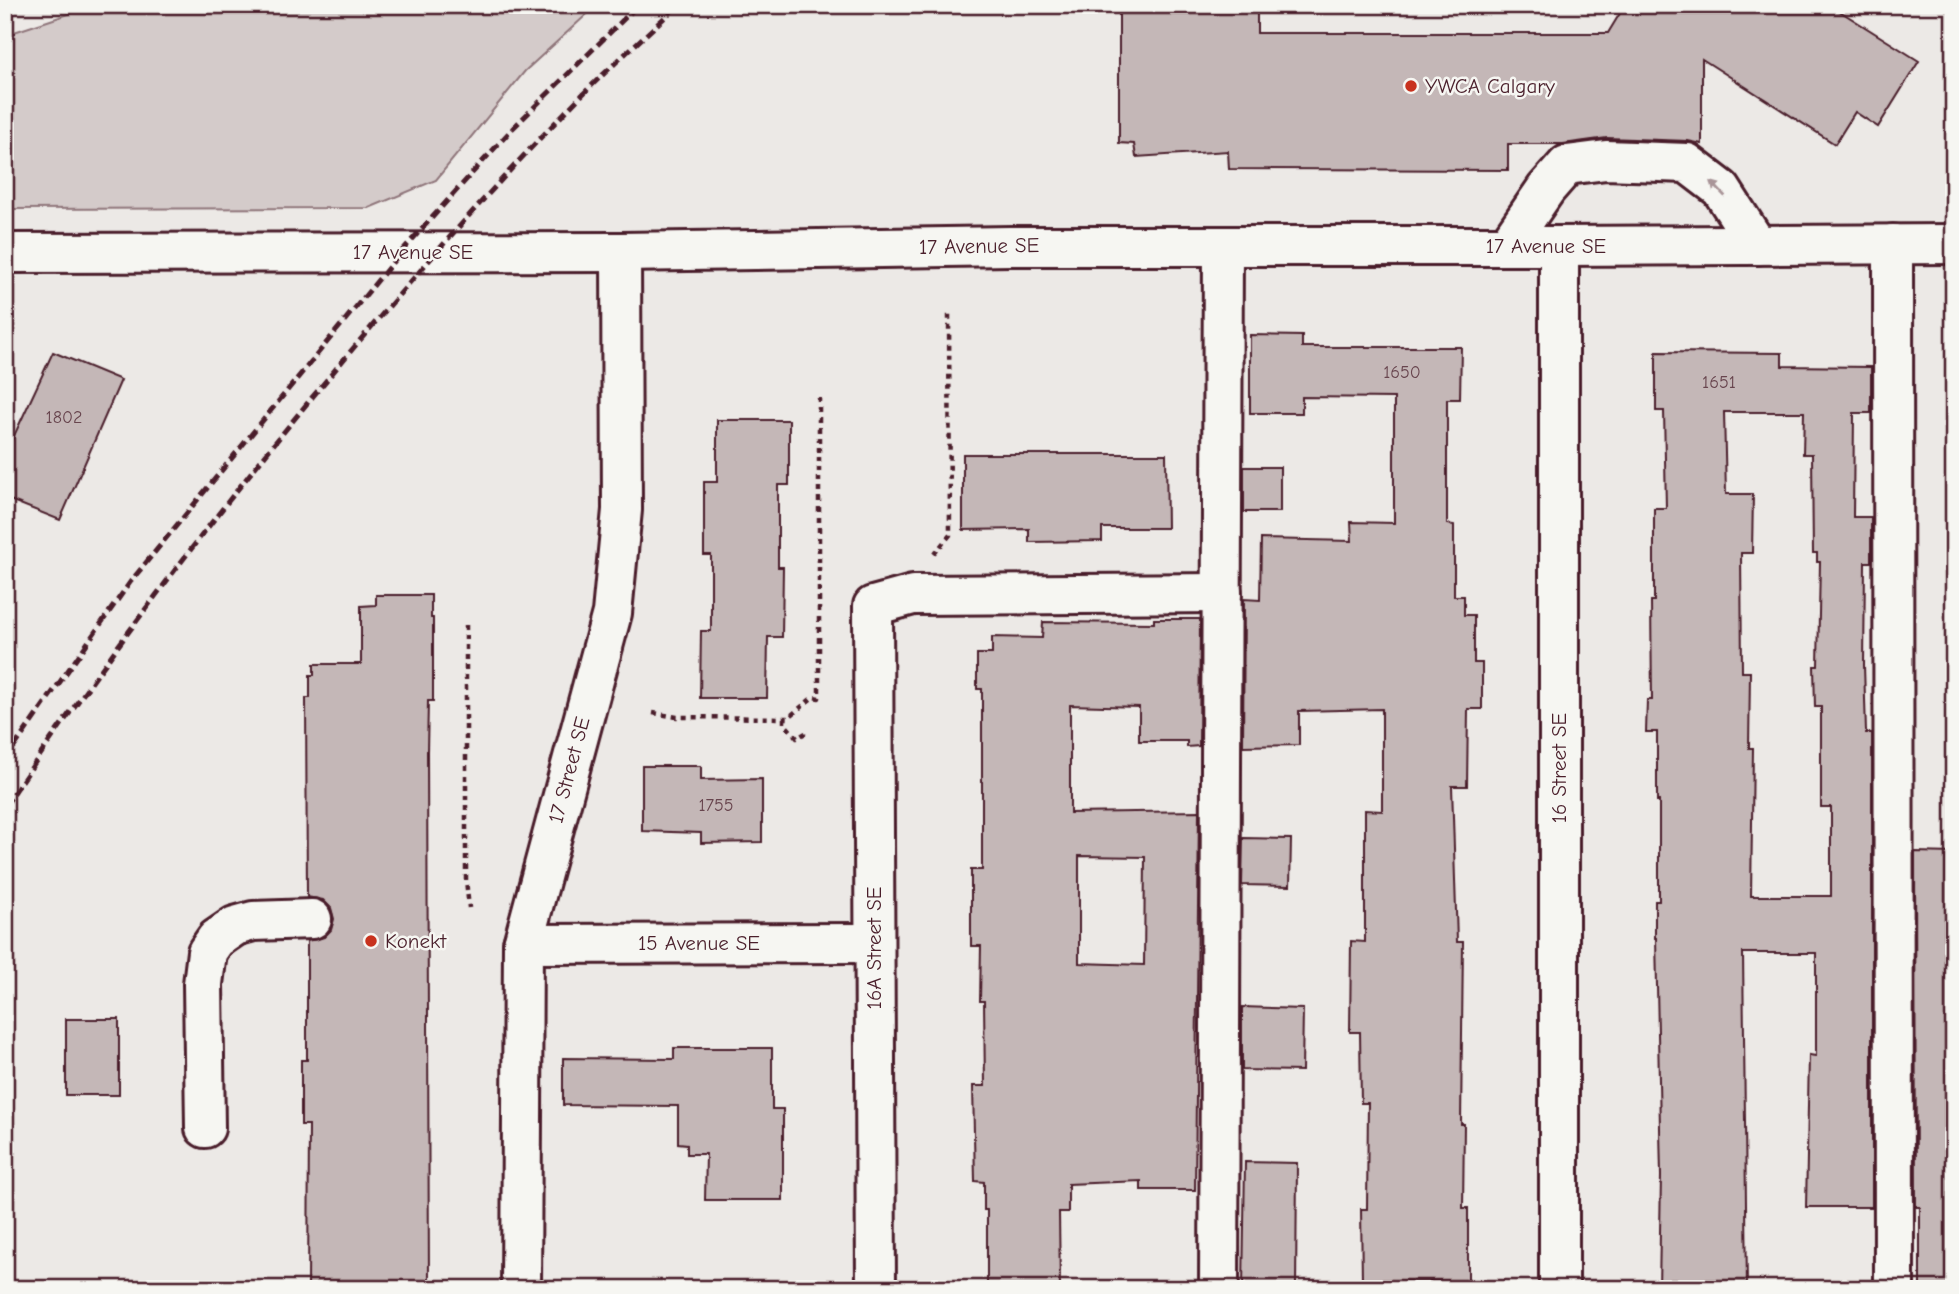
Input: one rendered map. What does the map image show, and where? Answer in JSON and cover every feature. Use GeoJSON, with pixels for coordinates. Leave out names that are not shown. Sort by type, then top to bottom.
{"type":"FeatureCollection","features":[{"type":"Feature","properties":{"kind":"street"},"geometry":{"type":"LineString","coordinates":[[1507,246],[1546,189],[1567,164],[1606,160],[1687,163],[1721,189],[1757,245]]}},
{"type":"Feature","properties":{"kind":"street"},"geometry":{"type":"LineString","coordinates":[[1893,244],[1894,1289]]}},
{"type":"Feature","properties":{"kind":"street","name":"17 Avenue SE"},"geometry":{"type":"LineString","coordinates":[[5,253],[621,252],[1010,246],[1954,244]]}},
{"type":"Feature","properties":{"kind":"street"},"geometry":{"type":"LineString","coordinates":[[1219,1289],[1223,246]]}},
{"type":"Feature","properties":{"kind":"street","name":"16 Street SE"},"geometry":{"type":"LineString","coordinates":[[1559,246],[1559,1289]]}},
{"type":"Feature","properties":{"kind":"street","name":"17 Street SE"},"geometry":{"type":"LineString","coordinates":[[521,1289],[523,944],[612,613],[622,510],[621,252]]}},
{"type":"Feature","properties":{"kind":"street","name":"16A Street SE"},"geometry":{"type":"LineString","coordinates":[[876,1289],[873,606],[913,595],[1222,593]]}},
{"type":"Feature","properties":{"kind":"street"},"geometry":{"type":"LineString","coordinates":[[205,1128],[203,985],[207,952],[216,939],[244,923],[277,918],[312,919]]}},
{"type":"Feature","properties":{"kind":"street","name":"15 Avenue SE"},"geometry":{"type":"LineString","coordinates":[[523,944],[874,943]]}},
{"type":"Feature","properties":{"kind":"path"},"geometry":{"type":"LineString","coordinates":[[933,554],[950,535],[948,312]]}},
{"type":"Feature","properties":{"kind":"path"},"geometry":{"type":"LineString","coordinates":[[653,713],[677,717],[788,718],[813,697],[819,698],[819,398]]}},
{"type":"Feature","properties":{"kind":"path"},"geometry":{"type":"LineString","coordinates":[[466,625],[466,880],[469,908]]}},
{"type":"Feature","properties":{"kind":"path"},"geometry":{"type":"LineString","coordinates":[[784,718],[784,723],[797,738],[809,731]]}},
{"type":"Feature","properties":{"kind":"shaded area"},"geometry":{"type":"Polygon","coordinates":[[[96,5],[597,5],[525,71],[436,180],[369,208],[5,209],[5,35],[96,5]]]}},
{"type":"Feature","properties":{"kind":"building","name":"YWCA Calgary"},"geometry":{"type":"Polygon","coordinates":[[[1119,5],[1257,5],[1257,33],[1608,33],[1625,5],[1830,5],[1919,61],[1878,127],[1855,112],[1835,144],[1702,59],[1702,144],[1688,141],[1607,138],[1563,144],[1508,144],[1508,170],[1229,169],[1228,151],[1136,157],[1134,144],[1119,143],[1119,5]]]}},
{"type":"Feature","properties":{"kind":"building"},"geometry":{"type":"Polygon","coordinates":[[[1250,335],[1302,336],[1302,347],[1461,347],[1460,399],[1447,399],[1447,524],[1454,525],[1454,596],[1464,596],[1464,615],[1474,615],[1474,663],[1482,663],[1482,709],[1468,709],[1467,786],[1452,786],[1457,942],[1463,942],[1461,1124],[1464,1124],[1463,1208],[1468,1208],[1468,1281],[1362,1281],[1361,1209],[1367,1209],[1368,1103],[1361,1103],[1360,1032],[1350,1032],[1351,941],[1365,942],[1365,810],[1382,811],[1382,709],[1299,711],[1299,745],[1243,746],[1244,599],[1260,600],[1261,539],[1352,541],[1351,522],[1394,523],[1394,398],[1302,397],[1302,413],[1250,413],[1250,335]]]}},
{"type":"Feature","properties":{"kind":"building"},"geometry":{"type":"Polygon","coordinates":[[[53,352],[121,380],[60,520],[5,498],[5,455],[53,352]]]}},
{"type":"Feature","properties":{"kind":"building"},"geometry":{"type":"Polygon","coordinates":[[[1656,352],[1782,353],[1782,366],[1871,367],[1871,413],[1854,413],[1853,517],[1871,517],[1871,562],[1865,562],[1864,665],[1866,733],[1872,733],[1872,1207],[1806,1207],[1809,1055],[1816,1056],[1816,953],[1743,953],[1747,1289],[1659,1289],[1661,1176],[1655,901],[1659,901],[1659,801],[1657,732],[1646,732],[1647,700],[1652,700],[1654,508],[1666,508],[1664,411],[1656,411],[1656,352]],[[1724,412],[1726,494],[1753,494],[1752,553],[1741,553],[1742,672],[1750,672],[1749,748],[1753,748],[1751,896],[1831,896],[1831,807],[1821,807],[1821,707],[1815,707],[1814,666],[1818,666],[1820,562],[1817,562],[1817,553],[1813,553],[1812,454],[1803,454],[1804,412],[1724,412]]]}},
{"type":"Feature","properties":{"kind":"building"},"geometry":{"type":"Polygon","coordinates":[[[717,420],[789,420],[789,485],[778,485],[778,567],[783,567],[782,637],[768,637],[767,698],[700,698],[701,631],[711,631],[711,555],[704,555],[704,482],[717,482],[717,420]]]}},
{"type":"Feature","properties":{"kind":"building"},"geometry":{"type":"Polygon","coordinates":[[[963,454],[1166,454],[1167,528],[1102,528],[1102,541],[1029,542],[1029,529],[963,530],[963,454]]]}},
{"type":"Feature","properties":{"kind":"building"},"geometry":{"type":"Polygon","coordinates":[[[1244,467],[1280,467],[1280,512],[1244,512],[1244,467]]]}},
{"type":"Feature","properties":{"kind":"building","name":"Konekt"},"geometry":{"type":"Polygon","coordinates":[[[376,595],[431,595],[433,618],[433,701],[428,701],[427,752],[429,1285],[423,1285],[424,1289],[308,1289],[309,1125],[301,1125],[301,1060],[307,1060],[307,941],[324,937],[331,930],[334,919],[331,908],[323,900],[307,897],[306,698],[310,698],[310,675],[314,675],[314,664],[361,664],[361,606],[376,605],[376,595]]]}},
{"type":"Feature","properties":{"kind":"building"},"geometry":{"type":"Polygon","coordinates":[[[1154,619],[1200,619],[1199,746],[1187,747],[1187,741],[1139,741],[1139,707],[1070,705],[1070,813],[1199,811],[1195,1190],[1141,1190],[1141,1181],[1068,1184],[1068,1212],[1059,1212],[1060,1289],[987,1289],[987,1210],[984,1210],[984,1182],[975,1181],[973,1086],[985,1086],[984,1001],[980,1001],[981,946],[971,946],[971,870],[982,870],[982,689],[977,689],[977,654],[992,654],[992,637],[1042,638],[1043,622],[1154,623],[1154,619]],[[1079,856],[1079,963],[1144,965],[1145,857],[1079,856]]]}},
{"type":"Feature","properties":{"kind":"building"},"geometry":{"type":"Polygon","coordinates":[[[642,766],[701,766],[701,780],[762,779],[762,842],[701,843],[701,833],[642,831],[642,766]]]}},
{"type":"Feature","properties":{"kind":"building"},"geometry":{"type":"Polygon","coordinates":[[[1243,838],[1291,839],[1290,886],[1242,885],[1243,838]]]}},
{"type":"Feature","properties":{"kind":"building"},"geometry":{"type":"Polygon","coordinates":[[[1915,852],[1954,853],[1954,1289],[1920,1289],[1920,1207],[1916,1207],[1915,852]]]}},
{"type":"Feature","properties":{"kind":"building"},"geometry":{"type":"Polygon","coordinates":[[[1242,1007],[1303,1009],[1302,1071],[1242,1070],[1242,1007]]]}},
{"type":"Feature","properties":{"kind":"building"},"geometry":{"type":"Polygon","coordinates":[[[66,1019],[119,1019],[119,1095],[66,1095],[66,1019]]]}},
{"type":"Feature","properties":{"kind":"building"},"geometry":{"type":"Polygon","coordinates":[[[674,1048],[772,1048],[772,1109],[783,1109],[783,1200],[705,1200],[706,1154],[687,1154],[687,1144],[678,1143],[678,1106],[563,1105],[563,1058],[674,1059],[674,1048]]]}},
{"type":"Feature","properties":{"kind":"building"},"geometry":{"type":"Polygon","coordinates":[[[1245,1162],[1297,1163],[1296,1289],[1243,1289],[1245,1162]]]}},
{"type":"Feature","properties":{"kind":"railway"},"geometry":{"type":"LineString","coordinates":[[5,760],[131,581],[401,252],[512,129],[638,5]]}},
{"type":"Feature","properties":{"kind":"railway"},"geometry":{"type":"LineString","coordinates":[[5,806],[141,615],[334,371],[536,142],[678,5]]}},
{"type":"Feature","properties":{"kind":"place","name":"YWCA Calgary"},"geometry":{"type":"Point","coordinates":[1411,86]}},
{"type":"Feature","properties":{"kind":"place","name":"Konekt"},"geometry":{"type":"Point","coordinates":[371,941]}}]}
